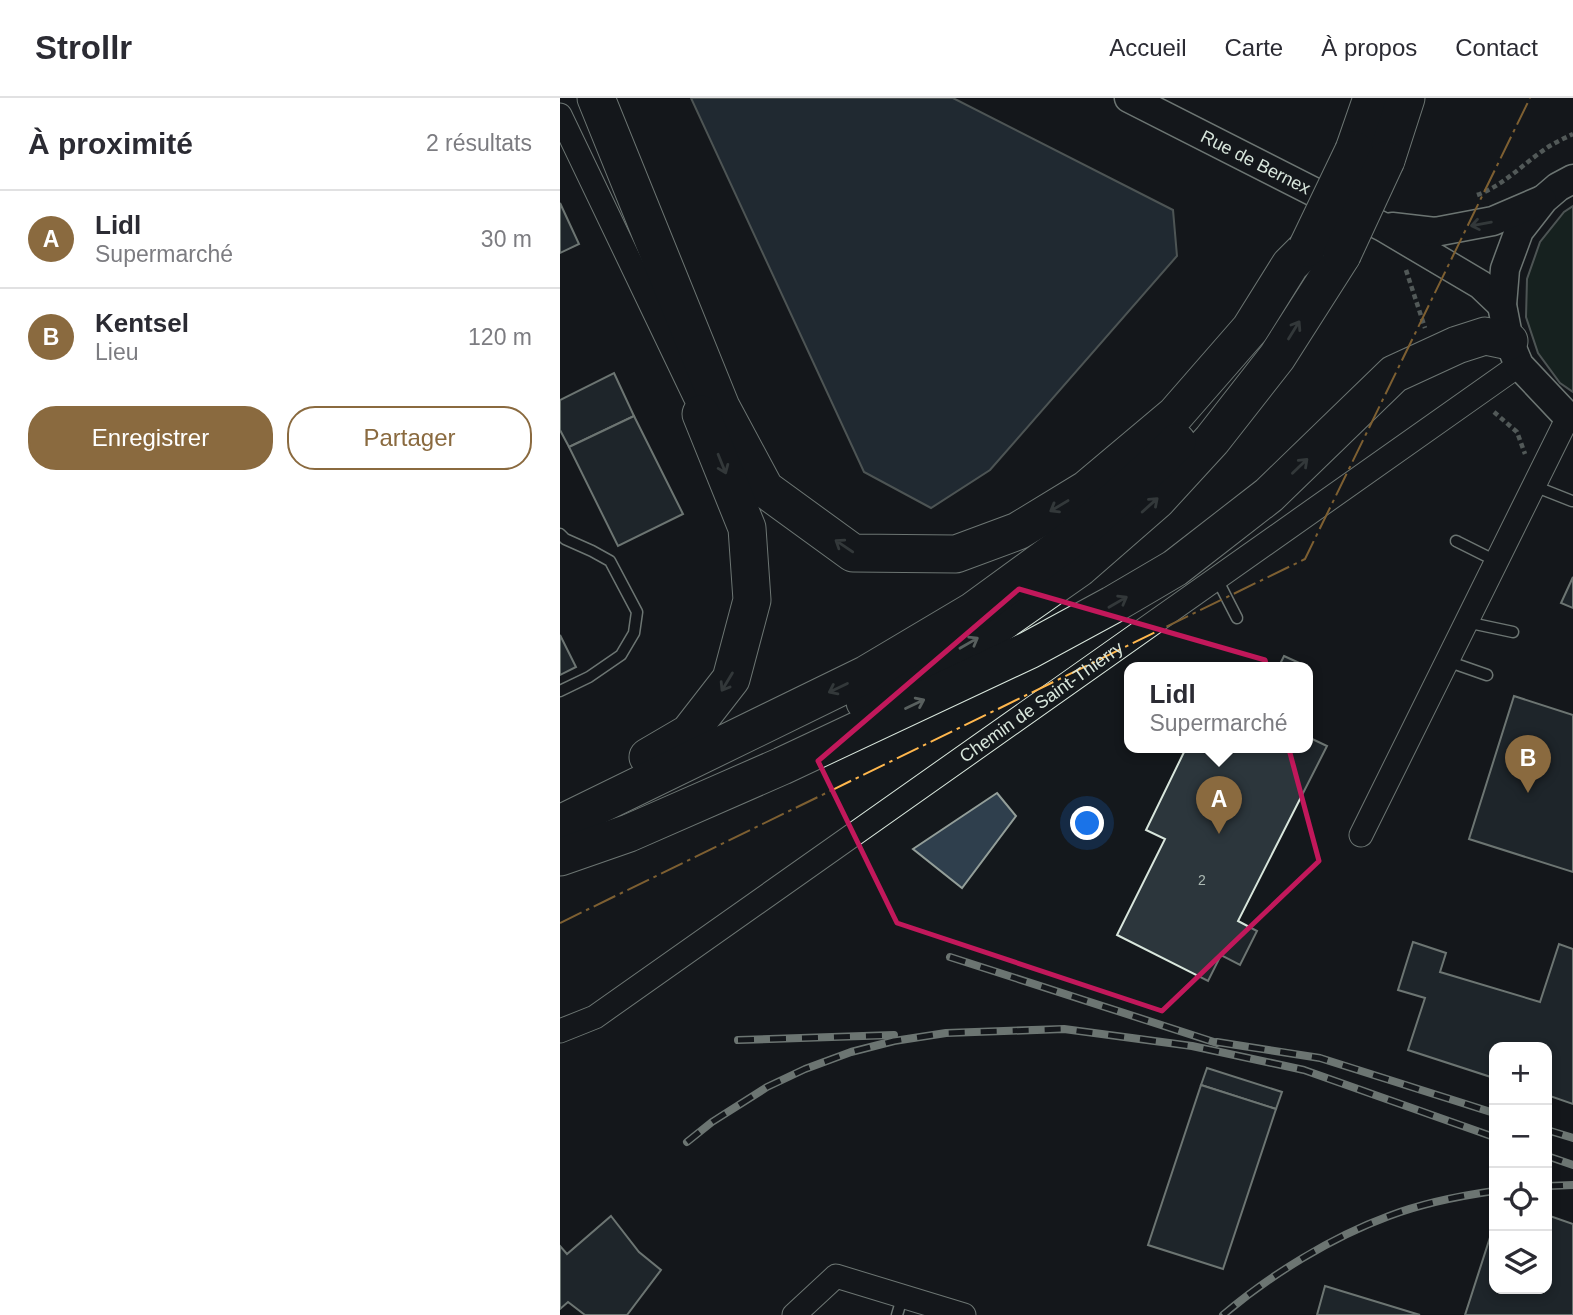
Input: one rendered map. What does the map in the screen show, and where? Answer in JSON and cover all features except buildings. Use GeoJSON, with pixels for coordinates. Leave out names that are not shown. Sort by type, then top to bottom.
{"type":"FeatureCollection","features":[{"type":"Feature","properties":{"kind":"highway"},"geometry":{"type":"LineString","coordinates":[[560,803],[689,733],[731,679],[752,600],[747,528],[573,98]]}},
{"type":"Feature","properties":{"kind":"highway"},"geometry":{"type":"LineString","coordinates":[[596,98],[721,407],[765,489],[853,553],[956,554],[1018,531],[1087,489],[1175,415],[1250,329],[1290,265],[1325,251]]}},
{"type":"Feature","properties":{"kind":"highway"},"geometry":{"type":"LineString","coordinates":[[1370,155],[1372,98]]}},
{"type":"Feature","properties":{"kind":"highway"},"geometry":{"type":"LineString","coordinates":[[560,855],[769,752],[893,687],[985,634],[1079,568],[1157,500],[1212,440],[1277,358],[1370,155],[1406,98]]}},
{"type":"Feature","properties":{"kind":"highway"},"geometry":{"type":"LineString","coordinates":[[560,824],[867,674],[973,611],[1073,538],[1164,456],[1209,405],[1325,251]]}},
{"type":"Feature","properties":{"kind":"highway"},"geometry":{"type":"LineString","coordinates":[[560,855],[629,833],[782,766],[1029,650],[1112,605],[1175,568],[1269,495],[1394,374],[1457,345],[1485,336],[1514,353]]}},
{"type":"Feature","properties":{"kind":"street","name":"Rue de Bernex"},"geometry":{"type":"LineString","coordinates":[[1129,98],[1383,226],[1480,285],[1502,305]]}},
{"type":"Feature","properties":{"kind":"street"},"geometry":{"type":"LineString","coordinates":[[560,115],[695,397]]}},
{"type":"Feature","properties":{"kind":"street"},"geometry":{"type":"LineString","coordinates":[[1360,839],[1496,561],[1571,417],[1514,353],[1502,305],[1505,269],[1519,231],[1544,199],[1573,179]]}},
{"type":"Feature","properties":{"kind":"street"},"geometry":{"type":"LineString","coordinates":[[1383,226],[1434,232],[1493,221],[1544,199]]}},
{"type":"Feature","properties":{"kind":"street","name":"Chemin de Saint-Thierry"},"geometry":{"type":"LineString","coordinates":[[560,1031],[595,1017],[1217,579],[1514,353]]}},
{"type":"Feature","properties":{"kind":"street"},"geometry":{"type":"LineString","coordinates":[[794,1315],[836,1276],[900,1305],[964,1315]]}},
{"type":"Feature","properties":{"kind":"lane"},"geometry":{"type":"LineString","coordinates":[[1534,486],[1572,501]]}},
{"type":"Feature","properties":{"kind":"lane"},"geometry":{"type":"LineString","coordinates":[[560,534],[610,561],[637,612],[634,633],[621,655],[589,677],[560,691]]}},
{"type":"Feature","properties":{"kind":"lane"},"geometry":{"type":"LineString","coordinates":[[1456,541],[1496,561]]}},
{"type":"Feature","properties":{"kind":"lane"},"geometry":{"type":"LineString","coordinates":[[1217,579],[1237,618]]}},
{"type":"Feature","properties":{"kind":"lane"},"geometry":{"type":"LineString","coordinates":[[1466,622],[1513,632]]}},
{"type":"Feature","properties":{"kind":"lane"},"geometry":{"type":"LineString","coordinates":[[1447,661],[1487,674]]}},
{"type":"Feature","properties":{"kind":"highlighted area"},"geometry":{"type":"Polygon","coordinates":[[[1019,589],[1265,660],[1319,861],[1162,1011],[897,923],[818,761],[1019,589]]]}},
{"type":"Feature","properties":{"kind":"green space"},"geometry":{"type":"Polygon","coordinates":[[[1573,206],[1573,392],[1560,383],[1538,353],[1526,317],[1527,279],[1540,242],[1564,212],[1573,206]]]}},
{"type":"Feature","properties":{"kind":"water"},"geometry":{"type":"Polygon","coordinates":[[[691,98],[953,98],[1173,210],[1177,256],[990,470],[931,508],[864,472],[691,98]]]}},
{"type":"Feature","properties":{"kind":"water"},"geometry":{"type":"Polygon","coordinates":[[[997,793],[1016,816],[962,888],[913,849],[997,793]]]}},
{"type":"Feature","properties":{"kind":"railway"},"geometry":{"type":"LineString","coordinates":[[950,957],[1217,1043]]}},
{"type":"Feature","properties":{"kind":"railway"},"geometry":{"type":"LineString","coordinates":[[687,1142],[712,1122],[767,1087],[851,1052],[894,1041],[946,1033],[1064,1029],[1192,1046],[1304,1070],[1489,1135]]}},
{"type":"Feature","properties":{"kind":"railway"},"geometry":{"type":"LineString","coordinates":[[738,1040],[894,1035]]}},
{"type":"Feature","properties":{"kind":"railway"},"geometry":{"type":"LineString","coordinates":[[1217,1042],[1320,1058],[1489,1111]]}},
{"type":"Feature","properties":{"kind":"railway"},"geometry":{"type":"LineString","coordinates":[[1552,1132],[1573,1138]]}},
{"type":"Feature","properties":{"kind":"railway"},"geometry":{"type":"LineString","coordinates":[[1552,1158],[1573,1165]]}},
{"type":"Feature","properties":{"kind":"railway"},"geometry":{"type":"LineString","coordinates":[[1552,1186],[1573,1185]]}},
{"type":"Feature","properties":{"kind":"railway"},"geometry":{"type":"LineString","coordinates":[[1223,1315],[1302,1258],[1367,1225],[1402,1211],[1489,1192]]}},
{"type":"Feature","properties":{"kind":"power"},"geometry":{"type":"LineString","coordinates":[[560,923],[1305,559],[1530,98]]}},
{"type":"Feature","properties":{"kind":"place","name":"Kentsel"},"geometry":{"type":"Point","coordinates":[1528,793]}},
{"type":"Feature","properties":{"kind":"place","name":"Lidl"},"geometry":{"type":"Point","coordinates":[1219,834]}}]}
